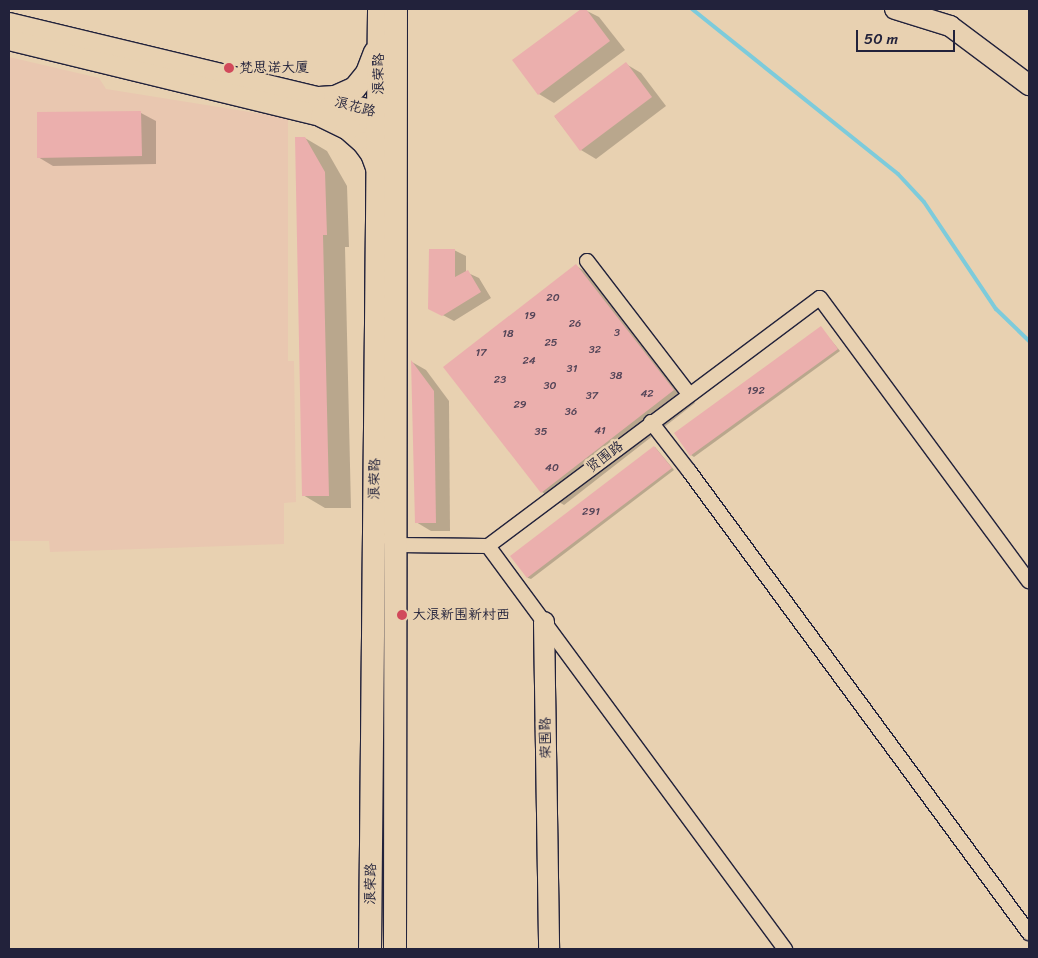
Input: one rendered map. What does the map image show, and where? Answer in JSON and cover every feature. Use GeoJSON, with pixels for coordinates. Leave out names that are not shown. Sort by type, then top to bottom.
{"type":"FeatureCollection","features":[{"type":"Feature","properties":{"kind":"main road","name":"浪荣路"},"geometry":{"type":"LineString","coordinates":[[379,9],[379,39],[385,122],[396,544],[395,949]]}},
{"type":"Feature","properties":{"kind":"main road","name":"浪荣路"},"geometry":{"type":"LineString","coordinates":[[370,949],[379,172],[396,9]]}},
{"type":"Feature","properties":{"kind":"main road"},"geometry":{"type":"LineString","coordinates":[[895,9],[932,12],[958,17],[1029,72]]}},
{"type":"Feature","properties":{"kind":"main road"},"geometry":{"type":"LineString","coordinates":[[932,12],[1029,85]]}},
{"type":"Feature","properties":{"kind":"main road","name":"浪花路"},"geometry":{"type":"LineString","coordinates":[[9,23],[321,107]]}},
{"type":"Feature","properties":{"kind":"main road"},"geometry":{"type":"LineString","coordinates":[[379,39],[367,73],[355,88],[334,97],[321,107],[364,143],[372,154],[379,172]]}},
{"type":"Feature","properties":{"kind":"main road","name":"浪花路"},"geometry":{"type":"LineString","coordinates":[[9,40],[385,122]]}},
{"type":"Feature","properties":{"kind":"main road","name":"荣围路"},"geometry":{"type":"LineString","coordinates":[[544,622],[549,949]]}},
{"type":"Feature","properties":{"kind":"street"},"geometry":{"type":"LineString","coordinates":[[587,261],[689,394]]}},
{"type":"Feature","properties":{"kind":"street","name":"贤围路"},"geometry":{"type":"LineString","coordinates":[[488,546],[651,422],[820,298],[1029,581]]}},
{"type":"Feature","properties":{"kind":"street"},"geometry":{"type":"LineString","coordinates":[[651,422],[1029,933]]}},
{"type":"Feature","properties":{"kind":"street"},"geometry":{"type":"LineString","coordinates":[[375,525],[396,544],[488,546],[785,949]]}},
{"type":"Feature","properties":{"kind":"shaded area"},"geometry":{"type":"Polygon","coordinates":[[[9,57],[99,78],[106,89],[288,118],[288,361],[294,361],[296,502],[284,503],[284,544],[50,552],[49,541],[9,541],[9,57]]]}},
{"type":"Feature","properties":{"kind":"building"},"geometry":{"type":"Polygon","coordinates":[[[581,9],[586,9],[610,41],[538,95],[512,60],[581,9]]]}},
{"type":"Feature","properties":{"kind":"building"},"geometry":{"type":"Polygon","coordinates":[[[626,62],[652,97],[580,151],[554,116],[626,62]]]}},
{"type":"Feature","properties":{"kind":"building"},"geometry":{"type":"Polygon","coordinates":[[[141,111],[142,156],[37,158],[37,112],[141,111]]]}},
{"type":"Feature","properties":{"kind":"building"},"geometry":{"type":"Polygon","coordinates":[[[295,137],[305,137],[325,172],[327,235],[323,235],[329,496],[302,496],[295,137]]]}},
{"type":"Feature","properties":{"kind":"building"},"geometry":{"type":"Polygon","coordinates":[[[429,249],[455,249],[455,277],[468,270],[481,292],[442,316],[428,309],[429,249]]]}},
{"type":"Feature","properties":{"kind":"building"},"geometry":{"type":"Polygon","coordinates":[[[576,264],[674,390],[541,493],[443,367],[576,264]]]}},
{"type":"Feature","properties":{"kind":"building"},"geometry":{"type":"Polygon","coordinates":[[[821,326],[838,349],[690,456],[674,433],[821,326]]]}},
{"type":"Feature","properties":{"kind":"building"},"geometry":{"type":"Polygon","coordinates":[[[411,360],[434,391],[436,523],[415,523],[411,360]]]}},
{"type":"Feature","properties":{"kind":"building"},"geometry":{"type":"Polygon","coordinates":[[[654,446],[672,468],[527,578],[510,556],[654,446]]]}},
{"type":"Feature","properties":{"kind":"waterway"},"geometry":{"type":"LineString","coordinates":[[692,9],[898,174],[924,202],[996,309],[1029,341]]}},
{"type":"Feature","properties":{"kind":"place","name":"梵思诺大厦"},"geometry":{"type":"Point","coordinates":[229,68]}},
{"type":"Feature","properties":{"kind":"place","name":"大浪新围新村西"},"geometry":{"type":"Point","coordinates":[402,615]}}]}
